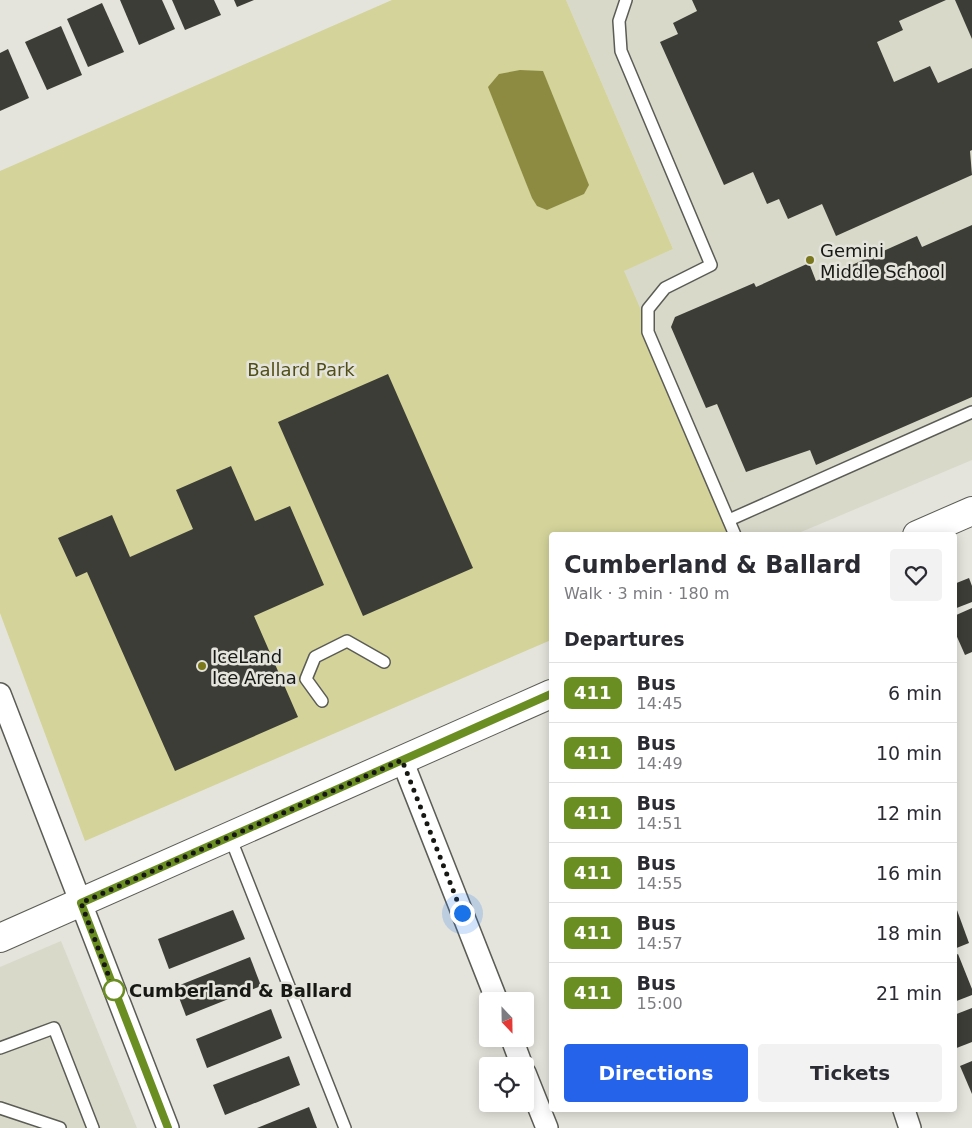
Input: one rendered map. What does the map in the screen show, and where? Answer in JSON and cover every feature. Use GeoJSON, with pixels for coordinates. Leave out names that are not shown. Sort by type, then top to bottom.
{"type":"FeatureCollection","features":[{"type":"Feature","properties":{"kind":"street"},"geometry":{"type":"LineString","coordinates":[[924,532],[972,511]]}},
{"type":"Feature","properties":{"kind":"street"},"geometry":{"type":"LineString","coordinates":[[0,694],[168,1128]]}},
{"type":"Feature","properties":{"kind":"street"},"geometry":{"type":"LineString","coordinates":[[0,938],[549,695]]}},
{"type":"Feature","properties":{"kind":"street"},"geometry":{"type":"LineString","coordinates":[[402,760],[493,992]]}},
{"type":"Feature","properties":{"kind":"street"},"geometry":{"type":"LineString","coordinates":[[534,1096],[547,1128]]}},
{"type":"Feature","properties":{"kind":"street"},"geometry":{"type":"LineString","coordinates":[[905,1112],[910,1128]]}},
{"type":"Feature","properties":{"kind":"lane"},"geometry":{"type":"LineString","coordinates":[[626,0],[619,21],[620,51],[710,265],[665,288],[648,309],[648,332],[734,532]]}},
{"type":"Feature","properties":{"kind":"lane"},"geometry":{"type":"LineString","coordinates":[[729,520],[972,412]]}},
{"type":"Feature","properties":{"kind":"lane"},"geometry":{"type":"LineString","coordinates":[[322,701],[306,678],[315,658],[347,641],[384,662]]}},
{"type":"Feature","properties":{"kind":"lane"},"geometry":{"type":"LineString","coordinates":[[230,836],[345,1128]]}},
{"type":"Feature","properties":{"kind":"lane"},"geometry":{"type":"LineString","coordinates":[[0,1048],[54,1028],[93,1128]]}},
{"type":"Feature","properties":{"kind":"lane"},"geometry":{"type":"LineString","coordinates":[[0,1108],[60,1128]]}},
{"type":"Feature","properties":{"kind":"shaded area","name":"Gemini Middle School"},"geometry":{"type":"Polygon","coordinates":[[[566,0],[972,0],[972,460],[801,532],[737,532],[623,271],[673,249],[566,0]]]}},
{"type":"Feature","properties":{"kind":"shaded area"},"geometry":{"type":"Polygon","coordinates":[[[520,70],[543,71],[589,185],[584,194],[547,210],[537,206],[532,198],[488,87],[499,74],[520,70]]]}},
{"type":"Feature","properties":{"kind":"shaded area"},"geometry":{"type":"Polygon","coordinates":[[[61,941],[137,1128],[0,1128],[0,967],[61,941]]]}},
{"type":"Feature","properties":{"kind":"green space","name":"Ballard Park"},"geometry":{"type":"Polygon","coordinates":[[[392,0],[566,0],[673,249],[624,271],[737,532],[549,532],[549,641],[85,841],[0,613],[0,171],[392,0]]]}},
{"type":"Feature","properties":{"kind":"building"},"geometry":{"type":"Polygon","coordinates":[[[120,0],[162,0],[175,29],[139,45],[120,0]]]}},
{"type":"Feature","properties":{"kind":"building"},"geometry":{"type":"Polygon","coordinates":[[[172,0],[214,0],[221,15],[185,30],[172,0]]]}},
{"type":"Feature","properties":{"kind":"building"},"geometry":{"type":"Polygon","coordinates":[[[234,0],[254,0],[237,7],[234,0]]]}},
{"type":"Feature","properties":{"kind":"building"},"geometry":{"type":"Polygon","coordinates":[[[692,0],[946,0],[899,21],[903,30],[877,42],[894,82],[930,66],[938,83],[972,68],[972,150],[970,151],[972,175],[836,236],[822,204],[788,219],[779,199],[767,204],[753,172],[724,185],[660,42],[678,34],[673,23],[697,11],[692,0]]]}},
{"type":"Feature","properties":{"kind":"building"},"geometry":{"type":"Polygon","coordinates":[[[955,0],[972,0],[972,39],[955,0]]]}},
{"type":"Feature","properties":{"kind":"building"},"geometry":{"type":"Polygon","coordinates":[[[102,3],[124,52],[88,67],[67,19],[102,3]]]}},
{"type":"Feature","properties":{"kind":"building"},"geometry":{"type":"Polygon","coordinates":[[[61,26],[82,75],[47,90],[25,42],[61,26]]]}},
{"type":"Feature","properties":{"kind":"building"},"geometry":{"type":"Polygon","coordinates":[[[8,49],[29,98],[0,111],[0,53],[8,49]]]}},
{"type":"Feature","properties":{"kind":"building"},"geometry":{"type":"Polygon","coordinates":[[[972,225],[972,397],[816,465],[810,450],[746,472],[717,404],[706,408],[671,327],[675,317],[754,283],[756,287],[809,263],[816,281],[917,236],[922,247],[972,225]]]}},
{"type":"Feature","properties":{"kind":"building"},"geometry":{"type":"Polygon","coordinates":[[[388,374],[473,568],[363,616],[278,422],[388,374]]]}},
{"type":"Feature","properties":{"kind":"building","name":"IceLand Ice Arena"},"geometry":{"type":"Polygon","coordinates":[[[231,466],[255,521],[290,506],[324,585],[254,616],[298,717],[175,771],[87,572],[76,577],[58,538],[112,515],[130,557],[193,529],[176,490],[231,466]]]}},
{"type":"Feature","properties":{"kind":"building"},"geometry":{"type":"Polygon","coordinates":[[[969,578],[972,586],[972,602],[957,608],[957,583],[969,578]]]}},
{"type":"Feature","properties":{"kind":"building"},"geometry":{"type":"Polygon","coordinates":[[[972,608],[972,652],[965,655],[957,637],[957,615],[972,608]]]}},
{"type":"Feature","properties":{"kind":"building"},"geometry":{"type":"Polygon","coordinates":[[[233,910],[245,939],[169,969],[158,939],[233,910]]]}},
{"type":"Feature","properties":{"kind":"building"},"geometry":{"type":"Polygon","coordinates":[[[957,910],[969,943],[957,948],[957,910]]]}},
{"type":"Feature","properties":{"kind":"building"},"geometry":{"type":"Polygon","coordinates":[[[957,954],[972,989],[972,995],[957,1001],[957,954]]]}},
{"type":"Feature","properties":{"kind":"building"},"geometry":{"type":"Polygon","coordinates":[[[250,957],[261,986],[186,1016],[175,987],[250,957]]]}},
{"type":"Feature","properties":{"kind":"building"},"geometry":{"type":"Polygon","coordinates":[[[972,1008],[972,1042],[957,1048],[957,1014],[972,1008]]]}},
{"type":"Feature","properties":{"kind":"building"},"geometry":{"type":"Polygon","coordinates":[[[271,1009],[282,1038],[207,1068],[196,1039],[271,1009]]]}},
{"type":"Feature","properties":{"kind":"building"},"geometry":{"type":"Polygon","coordinates":[[[289,1056],[300,1085],[225,1115],[213,1085],[289,1056]]]}},
{"type":"Feature","properties":{"kind":"building"},"geometry":{"type":"Polygon","coordinates":[[[972,1061],[972,1094],[960,1066],[972,1061]]]}},
{"type":"Feature","properties":{"kind":"building"},"geometry":{"type":"Polygon","coordinates":[[[309,1107],[317,1128],[257,1128],[309,1107]]]}},
{"type":"Feature","properties":{"kind":"bus line","name":"411"},"geometry":{"type":"LineString","coordinates":[[168,1128],[81,903],[549,695]]}},
{"type":"Feature","properties":{"kind":"place","name":"Gemini Middle School"},"geometry":{"type":"Point","coordinates":[810,260]}},
{"type":"Feature","properties":{"kind":"place","name":"IceLand Ice Arena"},"geometry":{"type":"Point","coordinates":[202,666]}},
{"type":"Feature","properties":{"kind":"place","name":"Cumberland & Ballard"},"geometry":{"type":"Point","coordinates":[114,990]}},
{"type":"Feature","properties":{"kind":"route"},"geometry":{"type":"LineString","coordinates":[[114,990],[81,903],[402,760],[462,913]]}}]}
